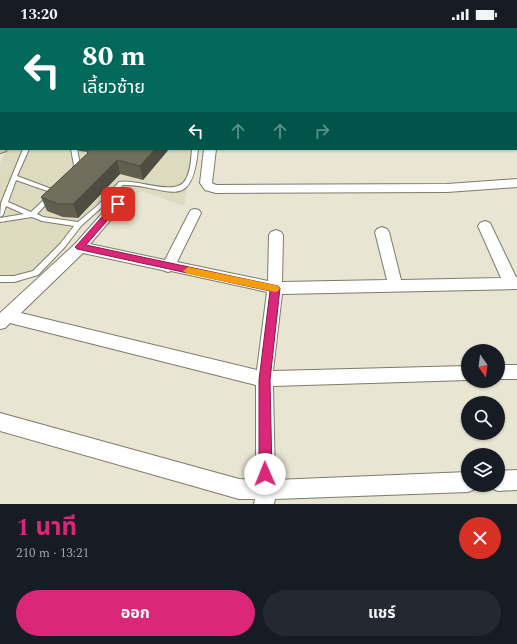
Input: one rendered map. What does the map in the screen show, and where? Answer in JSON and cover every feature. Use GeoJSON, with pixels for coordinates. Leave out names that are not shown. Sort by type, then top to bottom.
{"type":"FeatureCollection","features":[{"type":"Feature","properties":{"kind":"street"},"geometry":{"type":"LineString","coordinates":[[210,150],[206,183],[209,187],[216,189],[447,188],[517,183]]}},
{"type":"Feature","properties":{"kind":"street"},"geometry":{"type":"LineString","coordinates":[[4,319],[80,247],[127,193]]}},
{"type":"Feature","properties":{"kind":"street"},"geometry":{"type":"LineString","coordinates":[[168,267],[195,213]]}},
{"type":"Feature","properties":{"kind":"street"},"geometry":{"type":"LineString","coordinates":[[80,247],[168,267],[275,288],[514,283],[485,226]]}},
{"type":"Feature","properties":{"kind":"street"},"geometry":{"type":"LineString","coordinates":[[382,232],[395,285]]}},
{"type":"Feature","properties":{"kind":"street"},"geometry":{"type":"LineString","coordinates":[[265,497],[264,380],[275,288],[276,234]]}},
{"type":"Feature","properties":{"kind":"street"},"geometry":{"type":"LineString","coordinates":[[4,319],[146,351],[264,380],[461,373]]}},
{"type":"Feature","properties":{"kind":"street"},"geometry":{"type":"LineString","coordinates":[[505,372],[517,372]]}},
{"type":"Feature","properties":{"kind":"street"},"geometry":{"type":"LineString","coordinates":[[0,422],[265,497],[461,483]]}},
{"type":"Feature","properties":{"kind":"street"},"geometry":{"type":"LineString","coordinates":[[505,481],[517,480]]}},
{"type":"Feature","properties":{"kind":"lane"},"geometry":{"type":"LineString","coordinates":[[0,215],[26,150]]}},
{"type":"Feature","properties":{"kind":"lane"},"geometry":{"type":"LineString","coordinates":[[71,178],[77,165],[74,150]]}},
{"type":"Feature","properties":{"kind":"lane"},"geometry":{"type":"LineString","coordinates":[[0,279],[14,279],[35,273],[62,246],[79,224],[99,207],[121,183],[131,182],[172,190],[182,189],[188,182],[195,150]]}},
{"type":"Feature","properties":{"kind":"lane"},"geometry":{"type":"LineString","coordinates":[[14,177],[55,192]]}},
{"type":"Feature","properties":{"kind":"lane"},"geometry":{"type":"LineString","coordinates":[[0,220],[32,215],[60,187]]}},
{"type":"Feature","properties":{"kind":"lane"},"geometry":{"type":"LineString","coordinates":[[4,203],[51,221],[79,224]]}},
{"type":"Feature","properties":{"kind":"shaded area"},"geometry":{"type":"Polygon","coordinates":[[[6,150],[194,150],[184,206],[142,191],[135,194],[111,187],[66,240],[19,283],[0,283],[0,163],[6,150]]]}},
{"type":"Feature","properties":{"kind":"building"},"geometry":{"type":"Polygon","coordinates":[[[89,150],[154,150],[140,166],[117,160],[73,204],[58,204],[41,197],[88,153],[87,152],[89,150]]]}},
{"type":"Feature","properties":{"kind":"slow traffic"},"geometry":{"type":"LineString","coordinates":[[188,271],[275,288]]}},
{"type":"Feature","properties":{"kind":"route"},"geometry":{"type":"LineString","coordinates":[[118,204],[80,247],[168,267],[275,288],[264,380],[265,474]]}}]}
